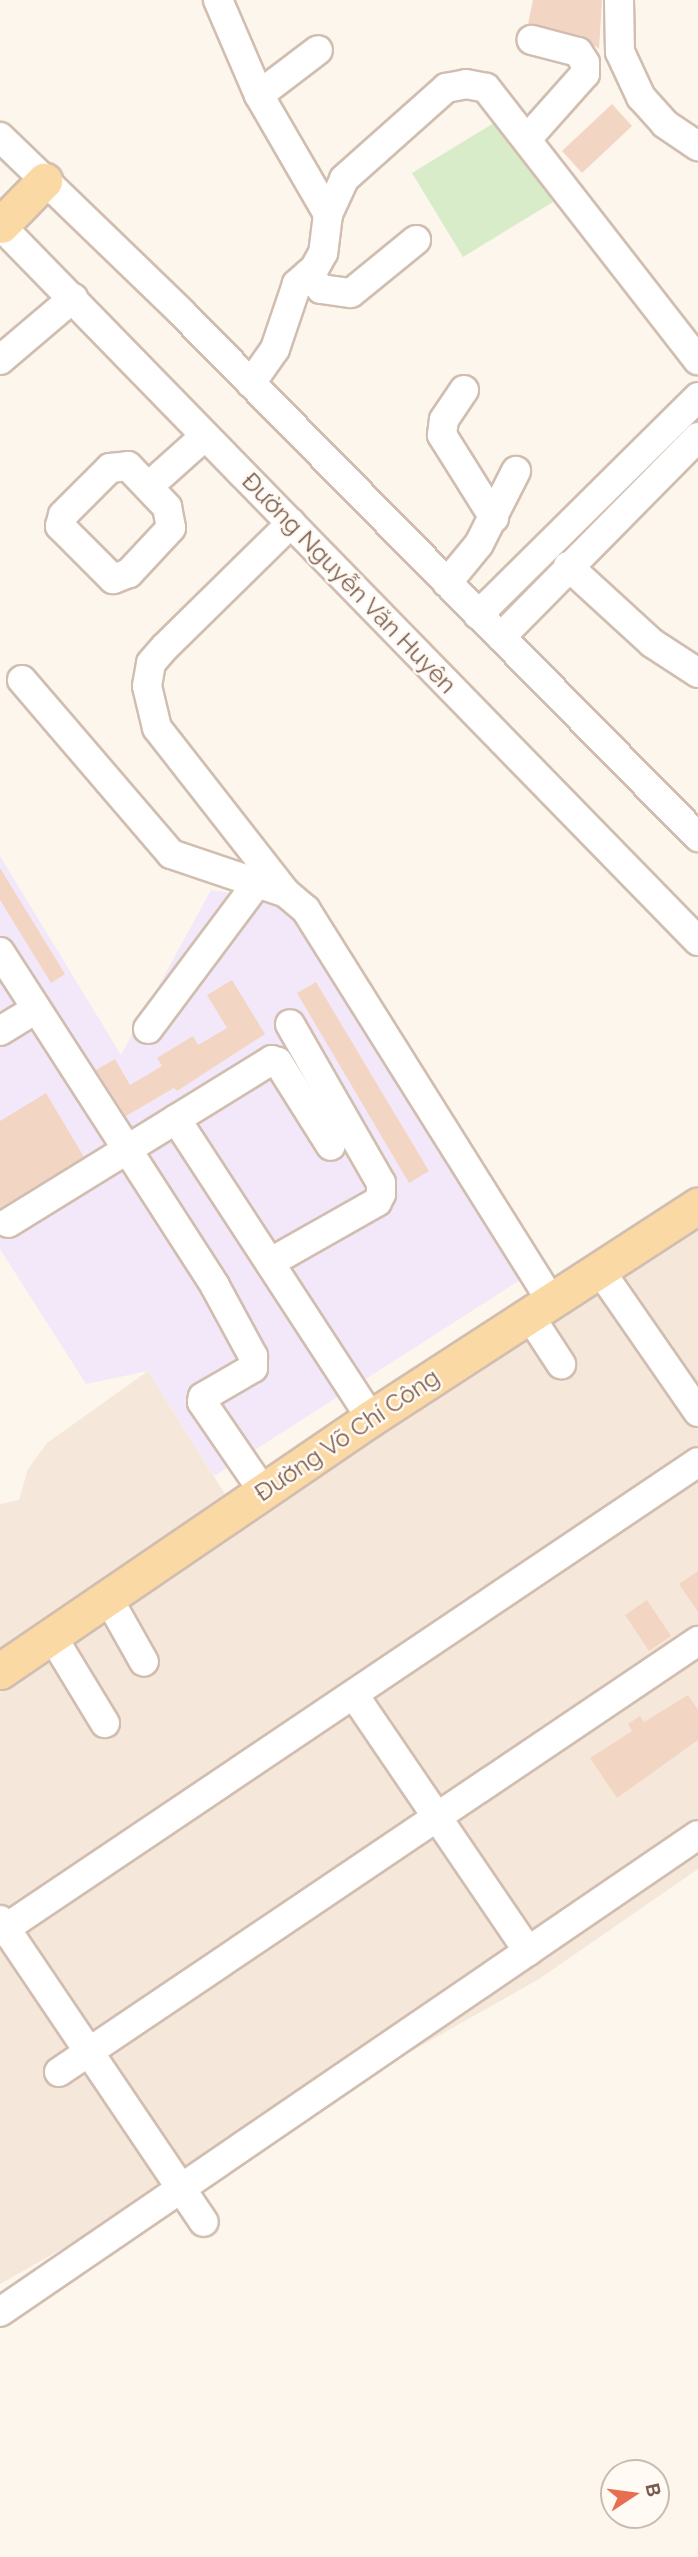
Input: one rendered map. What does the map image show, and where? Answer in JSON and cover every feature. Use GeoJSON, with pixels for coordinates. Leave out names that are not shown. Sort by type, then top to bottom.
{"type":"FeatureCollection","features":[{"type":"Feature","properties":{"kind":"main road"},"geometry":{"type":"LineString","coordinates":[[0,225],[44,181]]}},
{"type":"Feature","properties":{"kind":"main road","name":"Đường Võ Chí Công"},"geometry":{"type":"LineString","coordinates":[[0,1671],[372,1418],[698,1206]]}},
{"type":"Feature","properties":{"kind":"street"},"geometry":{"type":"LineString","coordinates":[[218,0],[260,95],[328,214]]}},
{"type":"Feature","properties":{"kind":"street"},"geometry":{"type":"LineString","coordinates":[[619,0],[620,52],[641,97],[665,124],[698,146]]}},
{"type":"Feature","properties":{"kind":"street"},"geometry":{"type":"LineString","coordinates":[[527,139],[584,74],[578,52],[532,40]]}},
{"type":"Feature","properties":{"kind":"street"},"geometry":{"type":"LineString","coordinates":[[260,95],[318,50]]}},
{"type":"Feature","properties":{"kind":"street"},"geometry":{"type":"LineString","coordinates":[[251,383],[275,349],[297,284],[323,253],[328,214],[344,179],[446,88],[466,84],[486,88],[698,360]]}},
{"type":"Feature","properties":{"kind":"street"},"geometry":{"type":"LineString","coordinates":[[0,137],[251,383],[698,837]]}},
{"type":"Feature","properties":{"kind":"street","name":"Đường Nguyễn Văn Huyên"},"geometry":{"type":"LineString","coordinates":[[0,225],[698,941]]}},
{"type":"Feature","properties":{"kind":"street"},"geometry":{"type":"LineString","coordinates":[[308,274],[321,289],[351,293],[416,240]]}},
{"type":"Feature","properties":{"kind":"street"},"geometry":{"type":"LineString","coordinates":[[0,360],[73,298]]}},
{"type":"Feature","properties":{"kind":"street"},"geometry":{"type":"LineString","coordinates":[[464,390],[444,420],[442,435],[494,518]]}},
{"type":"Feature","properties":{"kind":"street"},"geometry":{"type":"LineString","coordinates":[[478,615],[698,397]]}},
{"type":"Feature","properties":{"kind":"street"},"geometry":{"type":"LineString","coordinates":[[149,486],[205,436]]}},
{"type":"Feature","properties":{"kind":"street"},"geometry":{"type":"LineString","coordinates":[[501,636],[698,437]]}},
{"type":"Feature","properties":{"kind":"street"},"geometry":{"type":"LineString","coordinates":[[447,583],[480,544],[494,518],[506,484],[516,471]]}},
{"type":"Feature","properties":{"kind":"street"},"geometry":{"type":"LineString","coordinates":[[291,523],[151,663],[147,685],[157,728],[286,893],[306,910],[540,1308],[561,1364]]}},
{"type":"Feature","properties":{"kind":"street"},"geometry":{"type":"LineString","coordinates":[[568,566],[652,643],[698,673]]}},
{"type":"Feature","properties":{"kind":"street"},"geometry":{"type":"LineString","coordinates":[[22,680],[171,854],[286,893]]}},
{"type":"Feature","properties":{"kind":"street"},"geometry":{"type":"LineString","coordinates":[[148,1029],[258,882]]}},
{"type":"Feature","properties":{"kind":"street"},"geometry":{"type":"LineString","coordinates":[[0,952],[215,1286],[253,1356],[253,1368],[202,1402],[263,1492]]}},
{"type":"Feature","properties":{"kind":"street"},"geometry":{"type":"LineString","coordinates":[[0,1031],[36,1009]]}},
{"type":"Feature","properties":{"kind":"street"},"geometry":{"type":"LineString","coordinates":[[271,1262],[377,1202],[381,1194],[381,1183],[290,1024]]}},
{"type":"Feature","properties":{"kind":"street"},"geometry":{"type":"LineString","coordinates":[[8,1223],[272,1060],[278,1062],[331,1146]]}},
{"type":"Feature","properties":{"kind":"street"},"geometry":{"type":"LineString","coordinates":[[176,1119],[372,1418]]}},
{"type":"Feature","properties":{"kind":"street"},"geometry":{"type":"LineString","coordinates":[[599,1269],[698,1412]]}},
{"type":"Feature","properties":{"kind":"street"},"geometry":{"type":"LineString","coordinates":[[204,2222],[2,1927],[354,1695],[698,1462]]}},
{"type":"Feature","properties":{"kind":"street"},"geometry":{"type":"LineString","coordinates":[[108,1598],[144,1662]]}},
{"type":"Feature","properties":{"kind":"street"},"geometry":{"type":"LineString","coordinates":[[52,1636],[105,1723]]}},
{"type":"Feature","properties":{"kind":"street"},"geometry":{"type":"LineString","coordinates":[[59,2073],[698,1641]]}},
{"type":"Feature","properties":{"kind":"street"},"geometry":{"type":"LineString","coordinates":[[354,1695],[528,1951]]}},
{"type":"Feature","properties":{"kind":"street"},"geometry":{"type":"LineString","coordinates":[[0,2312],[698,1835]]}},
{"type":"Feature","properties":{"kind":"shaded area"},"geometry":{"type":"Polygon","coordinates":[[[0,856],[121,1055],[211,890],[278,900],[321,957],[520,1280],[214,1476],[148,1371],[86,1384],[0,1249],[0,856]]]}},
{"type":"Feature","properties":{"kind":"shaded area"},"geometry":{"type":"Polygon","coordinates":[[[698,1222],[698,1869],[539,1979],[0,2284],[0,1504],[19,1500],[28,1469],[47,1443],[148,1371],[240,1518],[698,1222]]]}},
{"type":"Feature","properties":{"kind":"green space"},"geometry":{"type":"Polygon","coordinates":[[[502,118],[553,202],[463,257],[412,173],[502,118]]]}},
{"type":"Feature","properties":{"kind":"building"},"geometry":{"type":"Polygon","coordinates":[[[533,0],[602,0],[599,49],[582,36],[528,24],[533,0]]]}},
{"type":"Feature","properties":{"kind":"building"},"geometry":{"type":"Polygon","coordinates":[[[612,104],[632,126],[582,173],[562,151],[612,104]]]}},
{"type":"Feature","properties":{"kind":"building"},"geometry":{"type":"Polygon","coordinates":[[[0,868],[65,974],[51,983],[0,900],[0,868]]]}},
{"type":"Feature","properties":{"kind":"building"},"geometry":{"type":"Polygon","coordinates":[[[232,980],[265,1034],[177,1091],[174,1088],[126,1116],[96,1070],[115,1059],[130,1085],[162,1066],[157,1058],[193,1036],[198,1045],[227,1028],[207,995],[232,980]]]}},
{"type":"Feature","properties":{"kind":"building"},"geometry":{"type":"Polygon","coordinates":[[[316,982],[429,1171],[409,1183],[297,993],[316,982]]]}},
{"type":"Feature","properties":{"kind":"building"},"geometry":{"type":"Polygon","coordinates":[[[46,1093],[84,1157],[0,1208],[0,1121],[46,1093]]]}},
{"type":"Feature","properties":{"kind":"building"},"geometry":{"type":"Polygon","coordinates":[[[698,1571],[698,1612],[679,1584],[698,1571]]]}},
{"type":"Feature","properties":{"kind":"building"},"geometry":{"type":"Polygon","coordinates":[[[647,1600],[671,1636],[649,1651],[625,1615],[647,1600]]]}},
{"type":"Feature","properties":{"kind":"building"},"geometry":{"type":"Polygon","coordinates":[[[688,1695],[698,1710],[698,1740],[617,1798],[590,1758],[632,1731],[628,1724],[640,1716],[644,1722],[688,1695]]]}}]}
